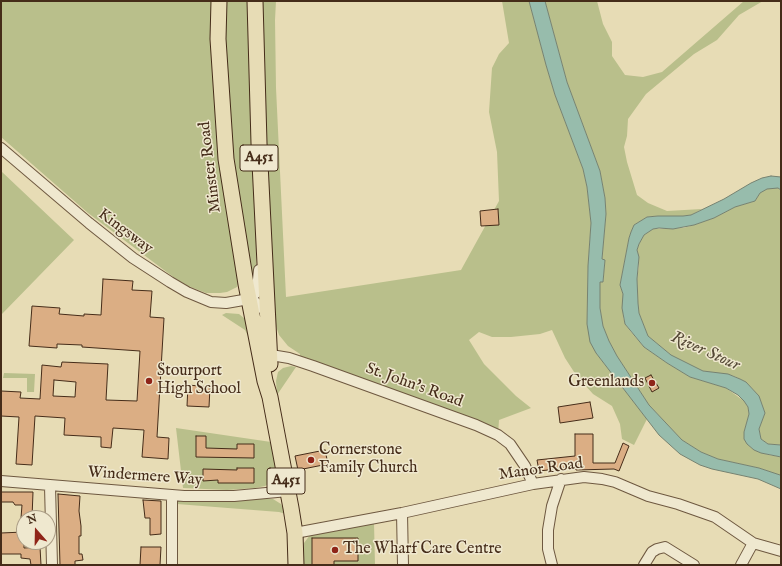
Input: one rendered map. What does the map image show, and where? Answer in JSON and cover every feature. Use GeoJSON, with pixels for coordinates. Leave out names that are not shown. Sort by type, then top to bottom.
{"type":"FeatureCollection","features":[{"type":"Feature","properties":{"kind":"main road","name":"Minster Road"},"geometry":{"type":"LineString","coordinates":[[219,1],[218,39],[226,159],[249,299],[265,354]]}},
{"type":"Feature","properties":{"kind":"main road","name":"Minster Road"},"geometry":{"type":"LineString","coordinates":[[255,1],[259,143],[267,315],[265,381],[270,398],[288,491],[295,533],[296,565]]}},
{"type":"Feature","properties":{"kind":"street"},"geometry":{"type":"LineString","coordinates":[[259,143],[253,170],[259,280],[255,294],[249,299],[259,305],[267,315]]}},
{"type":"Feature","properties":{"kind":"street","name":"Kingsway"},"geometry":{"type":"LineString","coordinates":[[1,148],[64,203],[133,258],[170,282],[194,296],[211,302],[226,303],[249,299]]}},
{"type":"Feature","properties":{"kind":"street","name":"St. John's Road"},"geometry":{"type":"LineString","coordinates":[[265,354],[289,358],[320,368],[476,425],[498,435],[510,444],[525,466],[533,484]]}},
{"type":"Feature","properties":{"kind":"street","name":"Manor Road"},"geometry":{"type":"LineString","coordinates":[[295,533],[402,513],[533,484],[584,477],[615,482],[648,496],[678,504],[715,517],[753,543],[781,550]]}},
{"type":"Feature","properties":{"kind":"street"},"geometry":{"type":"LineString","coordinates":[[552,565],[548,548],[548,530],[552,506],[561,479]]}},
{"type":"Feature","properties":{"kind":"street","name":"Windermere Way"},"geometry":{"type":"LineString","coordinates":[[1,482],[172,495],[234,496],[288,491]]}},
{"type":"Feature","properties":{"kind":"street"},"geometry":{"type":"LineString","coordinates":[[50,486],[52,565]]}},
{"type":"Feature","properties":{"kind":"street"},"geometry":{"type":"LineString","coordinates":[[172,495],[172,565]]}},
{"type":"Feature","properties":{"kind":"street"},"geometry":{"type":"LineString","coordinates":[[402,513],[403,565]]}},
{"type":"Feature","properties":{"kind":"street"},"geometry":{"type":"LineString","coordinates":[[741,565],[753,543]]}},
{"type":"Feature","properties":{"kind":"street"},"geometry":{"type":"LineString","coordinates":[[644,565],[652,552],[665,547],[694,565]]}},
{"type":"Feature","properties":{"kind":"green space"},"geometry":{"type":"Polygon","coordinates":[[[1,1],[276,1],[276,88],[286,297],[461,270],[499,201],[497,152],[489,112],[492,68],[499,54],[509,43],[502,1],[529,1],[555,95],[583,169],[587,187],[591,223],[588,266],[587,324],[596,353],[647,419],[634,445],[622,439],[620,424],[612,406],[593,394],[576,375],[565,358],[552,330],[540,334],[511,337],[492,337],[479,332],[469,340],[484,364],[516,396],[531,408],[499,420],[498,435],[299,361],[300,354],[288,346],[279,335],[258,250],[255,281],[238,284],[237,287],[227,292],[206,293],[188,286],[176,279],[88,213],[1,137],[1,1]]]}},
{"type":"Feature","properties":{"kind":"green space"},"geometry":{"type":"Polygon","coordinates":[[[545,1],[597,1],[603,24],[612,42],[612,56],[625,75],[643,77],[662,72],[744,1],[763,1],[739,15],[717,40],[694,54],[646,94],[628,119],[627,136],[624,147],[637,195],[648,203],[667,211],[702,209],[691,215],[647,217],[634,225],[629,238],[620,285],[623,294],[623,316],[625,324],[631,332],[644,347],[667,363],[690,377],[726,388],[744,401],[748,407],[749,414],[744,432],[747,444],[754,450],[781,457],[781,476],[759,468],[718,459],[701,452],[682,440],[649,405],[609,341],[603,326],[600,308],[600,281],[603,282],[605,260],[602,259],[606,214],[605,198],[600,171],[567,82],[545,1]]]}},
{"type":"Feature","properties":{"kind":"green space"},"geometry":{"type":"Polygon","coordinates":[[[1,171],[74,240],[1,315],[1,171]]]}},
{"type":"Feature","properties":{"kind":"green space"},"geometry":{"type":"Polygon","coordinates":[[[767,188],[778,188],[781,190],[781,445],[768,444],[761,439],[759,429],[765,413],[759,396],[746,382],[734,376],[703,371],[671,355],[648,336],[639,313],[638,303],[637,279],[639,265],[637,250],[644,235],[653,229],[683,228],[714,218],[735,207],[755,201],[760,193],[767,188]]]}},
{"type":"Feature","properties":{"kind":"green space"},"geometry":{"type":"Polygon","coordinates":[[[226,313],[239,314],[245,319],[251,342],[245,330],[222,315],[226,313]]]}},
{"type":"Feature","properties":{"kind":"green space"},"geometry":{"type":"Polygon","coordinates":[[[291,366],[296,367],[277,395],[276,381],[278,372],[283,368],[291,366]]]}},
{"type":"Feature","properties":{"kind":"green space"},"geometry":{"type":"Polygon","coordinates":[[[4,373],[35,374],[34,392],[27,392],[27,378],[3,378],[4,373]]]}},
{"type":"Feature","properties":{"kind":"green space"},"geometry":{"type":"Polygon","coordinates":[[[176,428],[271,442],[276,470],[272,482],[265,486],[255,488],[227,490],[183,488],[176,428]]]}},
{"type":"Feature","properties":{"kind":"green space"},"geometry":{"type":"Polygon","coordinates":[[[177,499],[273,499],[281,504],[286,514],[279,512],[177,504],[177,499]]]}},
{"type":"Feature","properties":{"kind":"green space"},"geometry":{"type":"Polygon","coordinates":[[[374,523],[375,565],[334,565],[334,561],[358,561],[358,538],[312,538],[312,565],[303,565],[304,543],[310,535],[374,523]]]}},
{"type":"Feature","properties":{"kind":"shaded area"},"geometry":{"type":"Polygon","coordinates":[[[529,1],[545,1],[567,82],[600,171],[605,198],[606,214],[602,259],[605,260],[603,282],[600,282],[600,308],[603,326],[609,341],[649,405],[682,440],[701,452],[718,459],[759,468],[780,475],[781,489],[758,479],[700,465],[680,454],[659,435],[596,353],[590,342],[587,324],[588,266],[591,223],[587,187],[583,169],[555,95],[529,1]]]}},
{"type":"Feature","properties":{"kind":"shaded area"},"geometry":{"type":"Polygon","coordinates":[[[771,176],[781,177],[781,190],[778,188],[767,189],[760,193],[755,201],[735,207],[714,218],[694,225],[673,229],[653,229],[644,235],[637,250],[639,257],[637,279],[639,313],[648,336],[671,355],[703,371],[728,374],[746,382],[759,396],[765,413],[759,429],[761,439],[768,444],[781,445],[781,457],[761,453],[754,450],[747,444],[744,439],[744,432],[749,414],[748,407],[738,395],[726,388],[690,377],[644,347],[625,324],[622,308],[623,294],[620,285],[629,238],[634,225],[647,217],[691,215],[724,199],[751,183],[771,176]]]}},
{"type":"Feature","properties":{"kind":"building"},"geometry":{"type":"Polygon","coordinates":[[[498,209],[499,225],[481,226],[480,211],[498,209]]]}},
{"type":"Feature","properties":{"kind":"building","name":"Stourport High School"},"geometry":{"type":"Polygon","coordinates":[[[103,279],[133,281],[132,290],[152,291],[150,317],[164,318],[157,437],[169,438],[168,459],[142,457],[144,430],[113,428],[111,448],[101,447],[101,437],[64,435],[65,418],[35,416],[32,465],[16,464],[19,417],[1,416],[1,391],[21,392],[20,398],[40,399],[42,365],[61,367],[62,362],[108,364],[106,400],[137,401],[140,351],[82,347],[82,345],[57,344],[57,348],[29,346],[32,306],[60,308],[59,314],[84,316],[84,314],[101,315],[103,279]],[[54,380],[53,396],[75,397],[76,382],[54,380]]]}},
{"type":"Feature","properties":{"kind":"building","name":"Greenlands"},"geometry":{"type":"Polygon","coordinates":[[[651,375],[659,388],[652,392],[645,378],[651,375]]]}},
{"type":"Feature","properties":{"kind":"building"},"geometry":{"type":"Polygon","coordinates":[[[188,385],[210,387],[209,407],[187,406],[188,385]]]}},
{"type":"Feature","properties":{"kind":"building"},"geometry":{"type":"Polygon","coordinates":[[[590,402],[593,418],[560,423],[558,407],[590,402]]]}},
{"type":"Feature","properties":{"kind":"building"},"geometry":{"type":"Polygon","coordinates":[[[575,434],[593,434],[593,463],[615,463],[623,443],[629,446],[619,471],[614,469],[576,470],[575,467],[539,471],[537,460],[575,456],[575,434]]]}},
{"type":"Feature","properties":{"kind":"building"},"geometry":{"type":"Polygon","coordinates":[[[196,436],[206,436],[206,448],[237,449],[237,444],[254,444],[254,458],[196,457],[196,436]]]}},
{"type":"Feature","properties":{"kind":"building","name":"Cornerstone Family Church"},"geometry":{"type":"Polygon","coordinates":[[[325,450],[328,464],[298,470],[295,456],[325,450]]]}},
{"type":"Feature","properties":{"kind":"building"},"geometry":{"type":"Polygon","coordinates":[[[237,468],[254,468],[254,483],[218,483],[218,480],[203,481],[203,469],[237,470],[237,468]]]}},
{"type":"Feature","properties":{"kind":"building"},"geometry":{"type":"Polygon","coordinates":[[[1,492],[33,492],[32,510],[22,510],[22,505],[15,505],[13,502],[1,502],[1,492]]]}},
{"type":"Feature","properties":{"kind":"building"},"geometry":{"type":"Polygon","coordinates":[[[58,494],[80,496],[79,511],[81,536],[79,536],[79,554],[82,554],[83,560],[75,561],[75,565],[60,565],[58,494]]]}},
{"type":"Feature","properties":{"kind":"building"},"geometry":{"type":"Polygon","coordinates":[[[143,500],[161,501],[161,534],[150,535],[150,518],[145,518],[143,500]]]}},
{"type":"Feature","properties":{"kind":"building"},"geometry":{"type":"Polygon","coordinates":[[[16,532],[16,550],[40,550],[41,565],[31,565],[30,559],[21,558],[21,554],[1,554],[1,533],[16,532]]]}},
{"type":"Feature","properties":{"kind":"building","name":"The Wharf Care Centre"},"geometry":{"type":"Polygon","coordinates":[[[312,538],[358,538],[358,561],[334,561],[334,565],[312,565],[312,538]]]}},
{"type":"Feature","properties":{"kind":"building"},"geometry":{"type":"Polygon","coordinates":[[[141,547],[161,547],[160,565],[140,565],[141,547]]]}},
{"type":"Feature","properties":{"kind":"place","name":"Stourport High School"},"geometry":{"type":"Point","coordinates":[149,381]}},
{"type":"Feature","properties":{"kind":"place","name":"Greenlands"},"geometry":{"type":"Point","coordinates":[652,383]}},
{"type":"Feature","properties":{"kind":"place","name":"Cornerstone Family Church"},"geometry":{"type":"Point","coordinates":[311,460]}},
{"type":"Feature","properties":{"kind":"place","name":"The Wharf Care Centre"},"geometry":{"type":"Point","coordinates":[335,550]}},
{"type":"Feature","properties":{"kind":"water label","name":"River Stour"},"geometry":{"type":"Point","coordinates":[705,352]}}]}
